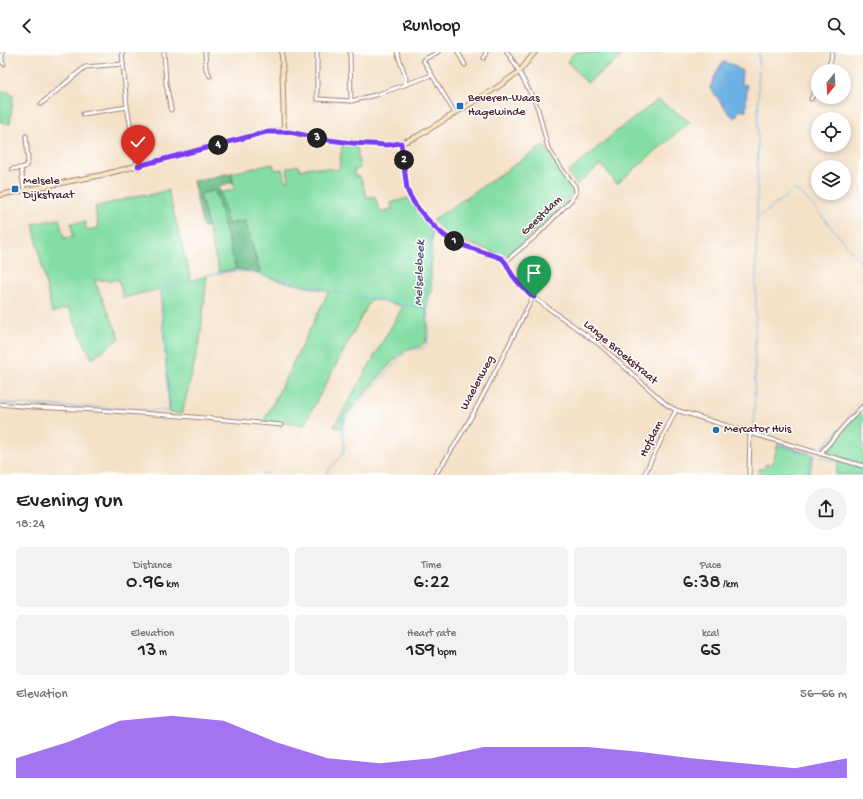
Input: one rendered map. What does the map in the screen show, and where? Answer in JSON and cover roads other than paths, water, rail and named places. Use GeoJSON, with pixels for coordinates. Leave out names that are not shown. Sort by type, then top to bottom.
{"type":"FeatureCollection","features":[{"type":"Feature","properties":{"kind":"street"},"geometry":{"type":"LineString","coordinates":[[2,52],[2,62],[4,64]]}},
{"type":"Feature","properties":{"kind":"street"},"geometry":{"type":"LineString","coordinates":[[122,52],[127,107],[138,167]]}},
{"type":"Feature","properties":{"kind":"street"},"geometry":{"type":"LineString","coordinates":[[164,52],[166,83],[171,110]]}},
{"type":"Feature","properties":{"kind":"street"},"geometry":{"type":"LineString","coordinates":[[205,52],[206,69],[210,76]]}},
{"type":"Feature","properties":{"kind":"street"},"geometry":{"type":"LineString","coordinates":[[282,52],[284,131]]}},
{"type":"Feature","properties":{"kind":"street"},"geometry":{"type":"LineString","coordinates":[[317,52],[317,99],[351,101],[379,94],[432,75]]}},
{"type":"Feature","properties":{"kind":"street"},"geometry":{"type":"LineString","coordinates":[[350,52],[351,101]]}},
{"type":"Feature","properties":{"kind":"street"},"geometry":{"type":"LineString","coordinates":[[397,52],[406,78],[405,85]]}},
{"type":"Feature","properties":{"kind":"street"},"geometry":{"type":"LineString","coordinates":[[438,52],[423,60],[455,114]]}},
{"type":"Feature","properties":{"kind":"street"},"geometry":{"type":"LineString","coordinates":[[458,52],[465,65]]}},
{"type":"Feature","properties":{"kind":"street"},"geometry":{"type":"LineString","coordinates":[[484,58],[486,52]]}},
{"type":"Feature","properties":{"kind":"street"},"geometry":{"type":"LineString","coordinates":[[506,52],[519,72]]}},
{"type":"Feature","properties":{"kind":"street"},"geometry":{"type":"LineString","coordinates":[[0,195],[138,167],[266,132],[284,131],[346,142],[387,145],[401,143],[418,136],[455,114],[519,72],[535,52]]}},
{"type":"Feature","properties":{"kind":"street"},"geometry":{"type":"LineString","coordinates":[[829,64],[832,52]]}},
{"type":"Feature","properties":{"kind":"street"},"geometry":{"type":"LineString","coordinates":[[41,104],[85,68],[123,64]]}},
{"type":"Feature","properties":{"kind":"street","name":"Geestdam"},"geometry":{"type":"LineString","coordinates":[[506,261],[538,234],[572,199],[576,192],[575,186],[548,148],[538,109],[519,72]]}},
{"type":"Feature","properties":{"kind":"street"},"geometry":{"type":"LineString","coordinates":[[83,114],[127,107]]}},
{"type":"Feature","properties":{"kind":"street"},"geometry":{"type":"LineString","coordinates":[[12,169],[25,167],[28,162],[26,136]]}},
{"type":"Feature","properties":{"kind":"street"},"geometry":{"type":"LineString","coordinates":[[401,143],[407,189],[417,208],[442,233],[452,240],[506,261]]}},
{"type":"Feature","properties":{"kind":"street"},"geometry":{"type":"LineString","coordinates":[[21,168],[24,190]]}},
{"type":"Feature","properties":{"kind":"street","name":"Lange Broekstraat"},"geometry":{"type":"LineString","coordinates":[[506,261],[519,284],[534,297],[600,345],[667,405],[676,410],[863,466]]}},
{"type":"Feature","properties":{"kind":"street","name":"Waelenweg"},"geometry":{"type":"LineString","coordinates":[[436,475],[454,448],[534,297]]}},
{"type":"Feature","properties":{"kind":"street"},"geometry":{"type":"LineString","coordinates":[[0,404],[174,415],[281,425]]}},
{"type":"Feature","properties":{"kind":"street"},"geometry":{"type":"LineString","coordinates":[[820,454],[863,406]]}},
{"type":"Feature","properties":{"kind":"street","name":"Hofdam"},"geometry":{"type":"LineString","coordinates":[[644,475],[676,410]]}},
{"type":"Feature","properties":{"kind":"street"},"geometry":{"type":"LineString","coordinates":[[750,433],[750,475]]}},
{"type":"Feature","properties":{"kind":"water"},"geometry":{"type":"Polygon","coordinates":[[[723,62],[731,64],[742,71],[741,84],[747,85],[746,110],[738,111],[737,116],[734,118],[710,88],[717,71],[723,62]]]}},
{"type":"Feature","properties":{"kind":"waterway"},"geometry":{"type":"LineString","coordinates":[[759,52],[754,431],[790,443]]}},
{"type":"Feature","properties":{"kind":"waterway"},"geometry":{"type":"LineString","coordinates":[[757,219],[795,189],[810,202],[863,265]]}},
{"type":"Feature","properties":{"kind":"waterway","name":"Melselebeek"},"geometry":{"type":"LineString","coordinates":[[326,475],[329,469],[343,453],[343,428],[350,411],[407,351],[423,348],[427,344],[429,333],[427,307],[428,265],[431,233],[438,234],[452,242]]}},
{"type":"Feature","properties":{"kind":"waterway","name":"Melselebeek"},"geometry":{"type":"LineString","coordinates":[[500,259],[505,263],[508,269]]}},
{"type":"Feature","properties":{"kind":"waterway"},"geometry":{"type":"LineString","coordinates":[[0,402],[13,404],[169,411],[161,289],[209,275],[234,271],[252,272],[287,282],[402,305],[427,307]]}},
{"type":"Feature","properties":{"kind":"waterway","name":"Melselebeek"},"geometry":{"type":"LineString","coordinates":[[510,276],[530,299]]}},
{"type":"Feature","properties":{"kind":"waterway","name":"Melselebeek"},"geometry":{"type":"LineString","coordinates":[[497,365],[514,332]]}},
{"type":"Feature","properties":{"kind":"waterway"},"geometry":{"type":"LineString","coordinates":[[816,451],[823,447],[863,403]]}},
{"type":"Feature","properties":{"kind":"waterway"},"geometry":{"type":"LineString","coordinates":[[778,445],[811,455],[807,475]]}},
{"type":"Feature","properties":{"kind":"waterway"},"geometry":{"type":"LineString","coordinates":[[811,455],[863,468]]}},
{"type":"Feature","properties":{"kind":"waterway","name":"Melselebeek"},"geometry":{"type":"LineString","coordinates":[[261,475],[266,473],[269,475]]}},
{"type":"Feature","properties":{"kind":"place","name":"Beveren-Waas Hagewinde"},"geometry":{"type":"Point","coordinates":[460,106]}},
{"type":"Feature","properties":{"kind":"place","name":"Melsele Dijkstraat"},"geometry":{"type":"Point","coordinates":[15,189]}},
{"type":"Feature","properties":{"kind":"place","name":"Mercator Huis"},"geometry":{"type":"Point","coordinates":[716,430]}}]}
